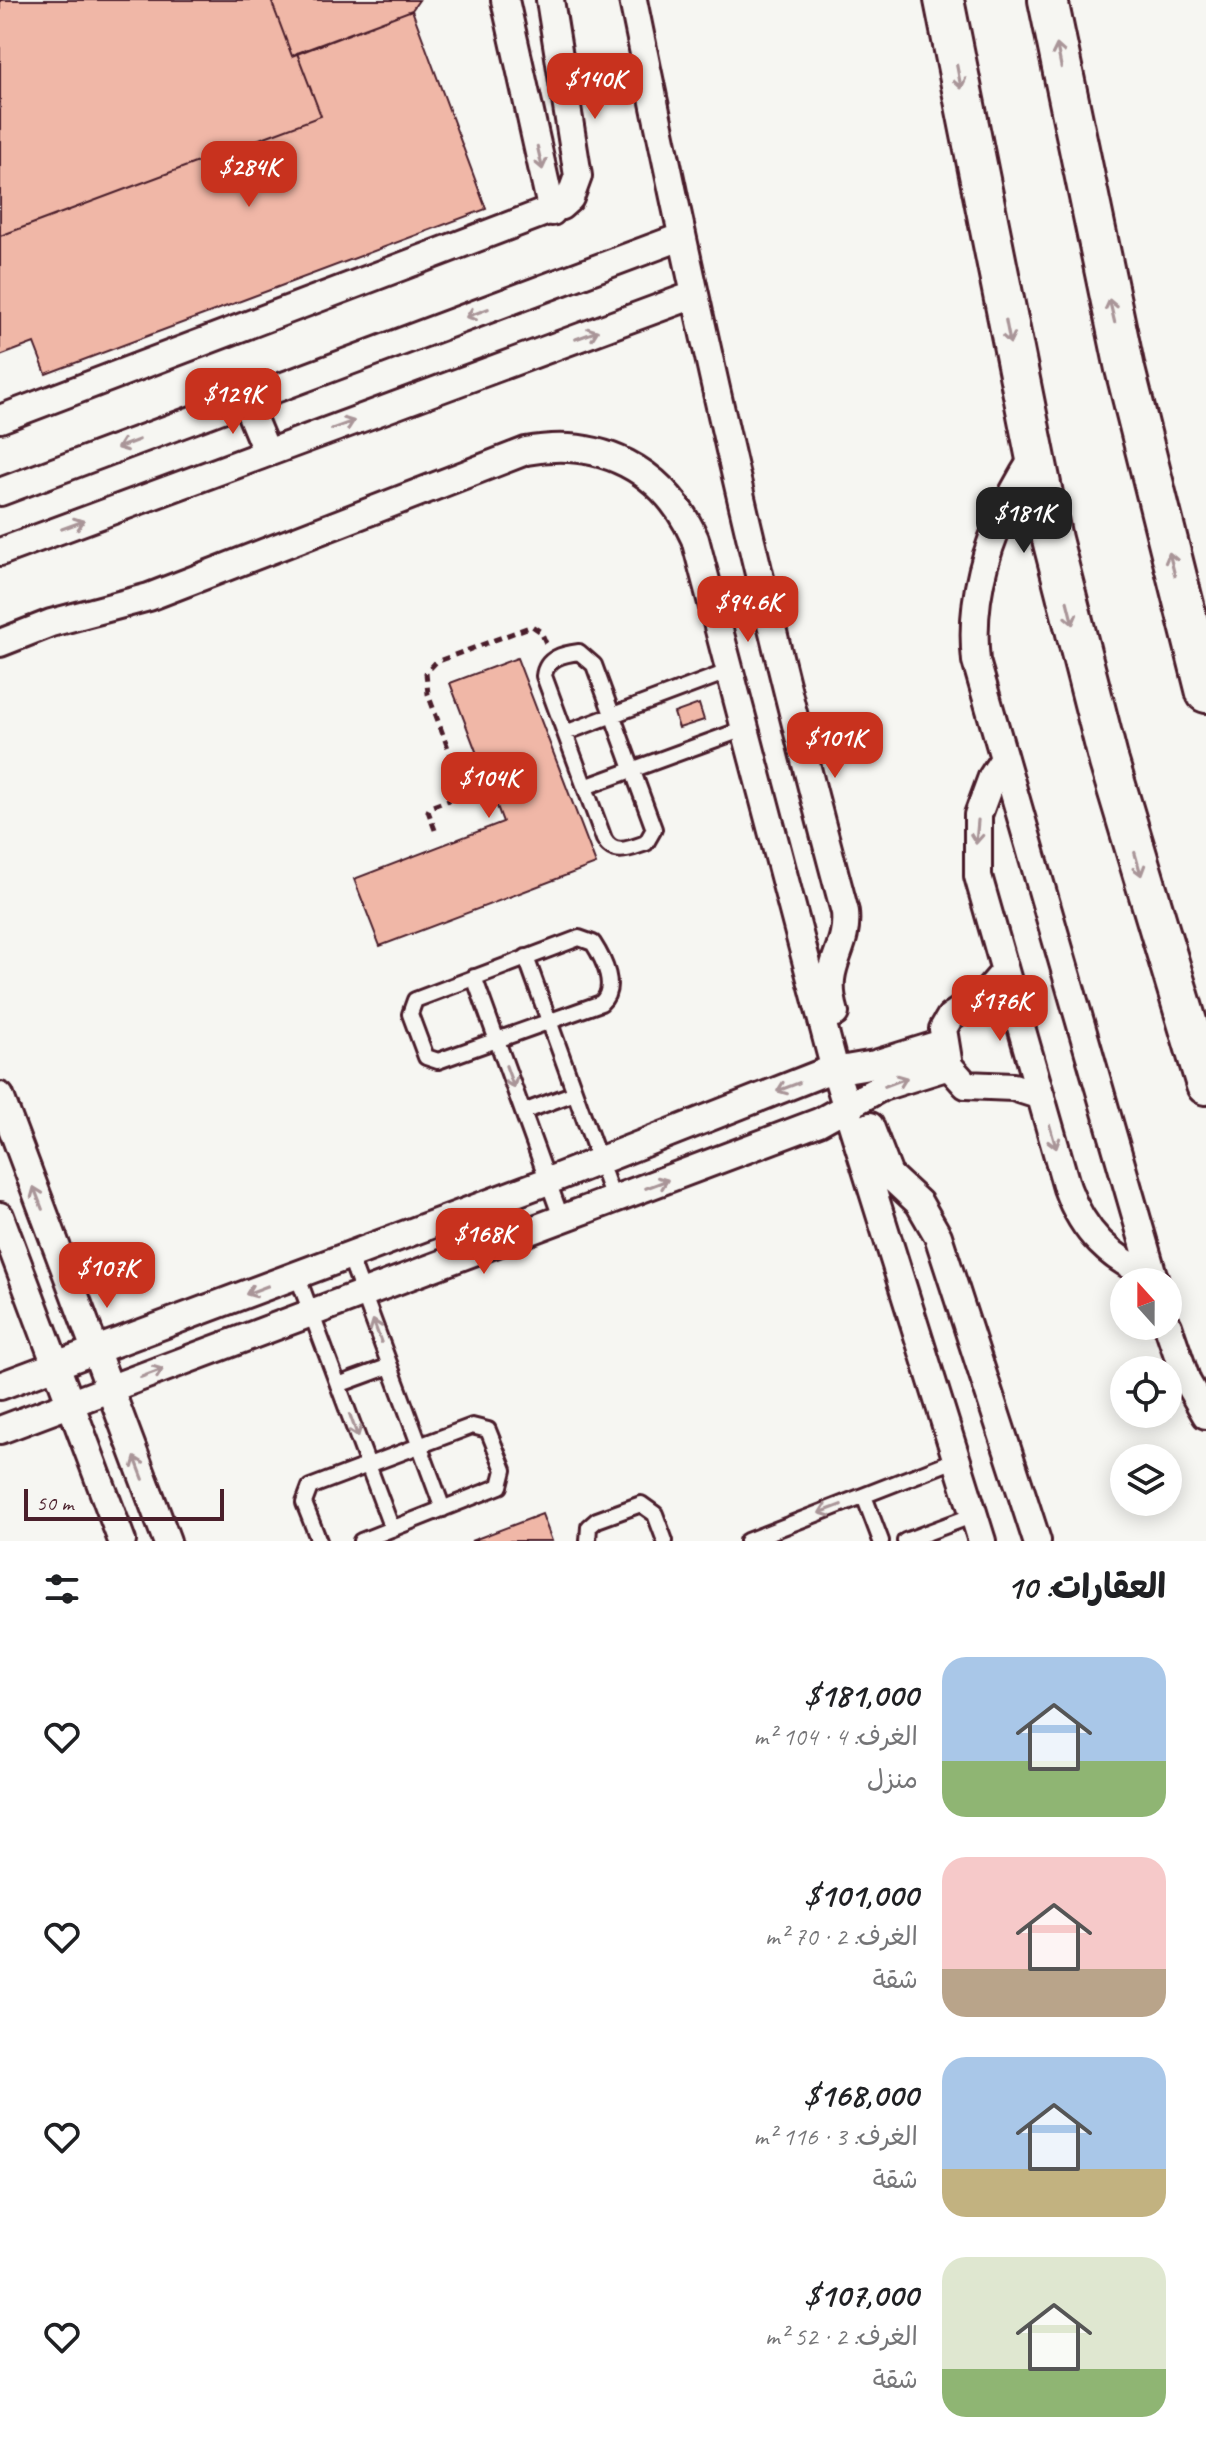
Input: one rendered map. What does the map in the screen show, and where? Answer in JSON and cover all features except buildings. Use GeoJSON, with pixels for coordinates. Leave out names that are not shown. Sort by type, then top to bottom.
{"type":"FeatureCollection","features":[{"type":"Feature","properties":{"kind":"main road"},"geometry":{"type":"LineString","coordinates":[[944,0],[1034,457],[1109,762],[1206,1085]]}},
{"type":"Feature","properties":{"kind":"main road"},"geometry":{"type":"LineString","coordinates":[[1048,0],[1125,369],[1206,693]]}},
{"type":"Feature","properties":{"kind":"street"},"geometry":{"type":"LineString","coordinates":[[505,0],[552,212]]}},
{"type":"Feature","properties":{"kind":"street"},"geometry":{"type":"LineString","coordinates":[[0,419],[552,212],[570,198],[578,176],[550,0]]}},
{"type":"Feature","properties":{"kind":"street"},"geometry":{"type":"LineString","coordinates":[[633,0],[681,237],[764,601],[845,912],[845,932],[833,961],[829,982],[843,1070]]}},
{"type":"Feature","properties":{"kind":"street"},"geometry":{"type":"LineString","coordinates":[[0,492],[681,237]]}},
{"type":"Feature","properties":{"kind":"street"},"geometry":{"type":"LineString","coordinates":[[0,552],[694,295]]}},
{"type":"Feature","properties":{"kind":"street"},"geometry":{"type":"LineString","coordinates":[[245,400],[267,453]]}},
{"type":"Feature","properties":{"kind":"street"},"geometry":{"type":"LineString","coordinates":[[0,643],[51,623],[149,597],[506,458],[546,447],[567,446],[608,454],[646,473],[675,502],[695,539],[744,729],[955,1460],[982,1541]]}},
{"type":"Feature","properties":{"kind":"street"},"geometry":{"type":"LineString","coordinates":[[1034,457],[1017,484],[991,541],[973,621],[980,682],[1151,1268]]}},
{"type":"Feature","properties":{"kind":"street"},"geometry":{"type":"LineString","coordinates":[[1003,760],[981,805],[975,856],[1067,1188],[1085,1227],[1115,1258],[1134,1268]]}},
{"type":"Feature","properties":{"kind":"street"},"geometry":{"type":"LineString","coordinates":[[1005,971],[986,993],[950,1017],[943,1029],[946,1054],[966,1085],[1013,1087],[1041,1096]]}},
{"type":"Feature","properties":{"kind":"street"},"geometry":{"type":"LineString","coordinates":[[0,1386],[843,1070],[946,1054]]}},
{"type":"Feature","properties":{"kind":"street"},"geometry":{"type":"LineString","coordinates":[[0,1430],[614,1201],[854,1103],[946,1054]]}},
{"type":"Feature","properties":{"kind":"street"},"geometry":{"type":"LineString","coordinates":[[0,1096],[167,1541]]}},
{"type":"Feature","properties":{"kind":"street"},"geometry":{"type":"LineString","coordinates":[[854,1103],[883,1165],[927,1214],[938,1236],[1037,1541]]}},
{"type":"Feature","properties":{"kind":"street"},"geometry":{"type":"LineString","coordinates":[[0,1216],[122,1541]]}},
{"type":"Feature","properties":{"kind":"street"},"geometry":{"type":"LineString","coordinates":[[1173,1340],[1187,1382],[1206,1415]]}},
{"type":"Feature","properties":{"kind":"lane"},"geometry":{"type":"LineString","coordinates":[[579,652],[591,659],[613,715],[654,829],[646,843],[621,851],[608,846],[544,676],[546,666],[553,659],[579,652]]}},
{"type":"Feature","properties":{"kind":"lane"},"geometry":{"type":"LineString","coordinates":[[565,733],[730,671]]}},
{"type":"Feature","properties":{"kind":"lane"},"geometry":{"type":"LineString","coordinates":[[585,787],[744,729]]}},
{"type":"Feature","properties":{"kind":"lane"},"geometry":{"type":"LineString","coordinates":[[584,938],[596,947],[610,982],[609,994],[601,1003],[497,1040],[432,1061],[424,1054],[411,1017],[411,1006],[418,998],[526,957],[584,938]]}},
{"type":"Feature","properties":{"kind":"lane"},"geometry":{"type":"LineString","coordinates":[[526,957],[614,1201]]}},
{"type":"Feature","properties":{"kind":"lane"},"geometry":{"type":"LineString","coordinates":[[474,977],[562,1220]]}},
{"type":"Feature","properties":{"kind":"lane"},"geometry":{"type":"LineString","coordinates":[[523,1112],[575,1093]]}},
{"type":"Feature","properties":{"kind":"lane"},"geometry":{"type":"LineString","coordinates":[[349,1255],[443,1509]]}},
{"type":"Feature","properties":{"kind":"lane"},"geometry":{"type":"LineString","coordinates":[[297,1275],[392,1529]]}},
{"type":"Feature","properties":{"kind":"lane"},"geometry":{"type":"LineString","coordinates":[[338,1385],[390,1366]]}},
{"type":"Feature","properties":{"kind":"lane"},"geometry":{"type":"LineString","coordinates":[[319,1541],[305,1507],[307,1491],[314,1485],[482,1426],[490,1433],[504,1470],[504,1480],[497,1488],[361,1541]]}},
{"type":"Feature","properties":{"kind":"lane"},"geometry":{"type":"LineString","coordinates":[[747,1541],[955,1460]]}},
{"type":"Feature","properties":{"kind":"lane"},"geometry":{"type":"LineString","coordinates":[[864,1496],[881,1541]]}},
{"type":"Feature","properties":{"kind":"lane"},"geometry":{"type":"LineString","coordinates":[[588,1541],[589,1527],[597,1520],[641,1504],[655,1514],[665,1541]]}},
{"type":"Feature","properties":{"kind":"lane"},"geometry":{"type":"LineString","coordinates":[[905,1541],[974,1515]]}},
{"type":"Feature","properties":{"kind":"path"},"geometry":{"type":"LineString","coordinates":[[435,830],[428,811],[430,807],[465,794],[425,683],[430,667],[532,626],[541,632],[553,659]]}}]}
